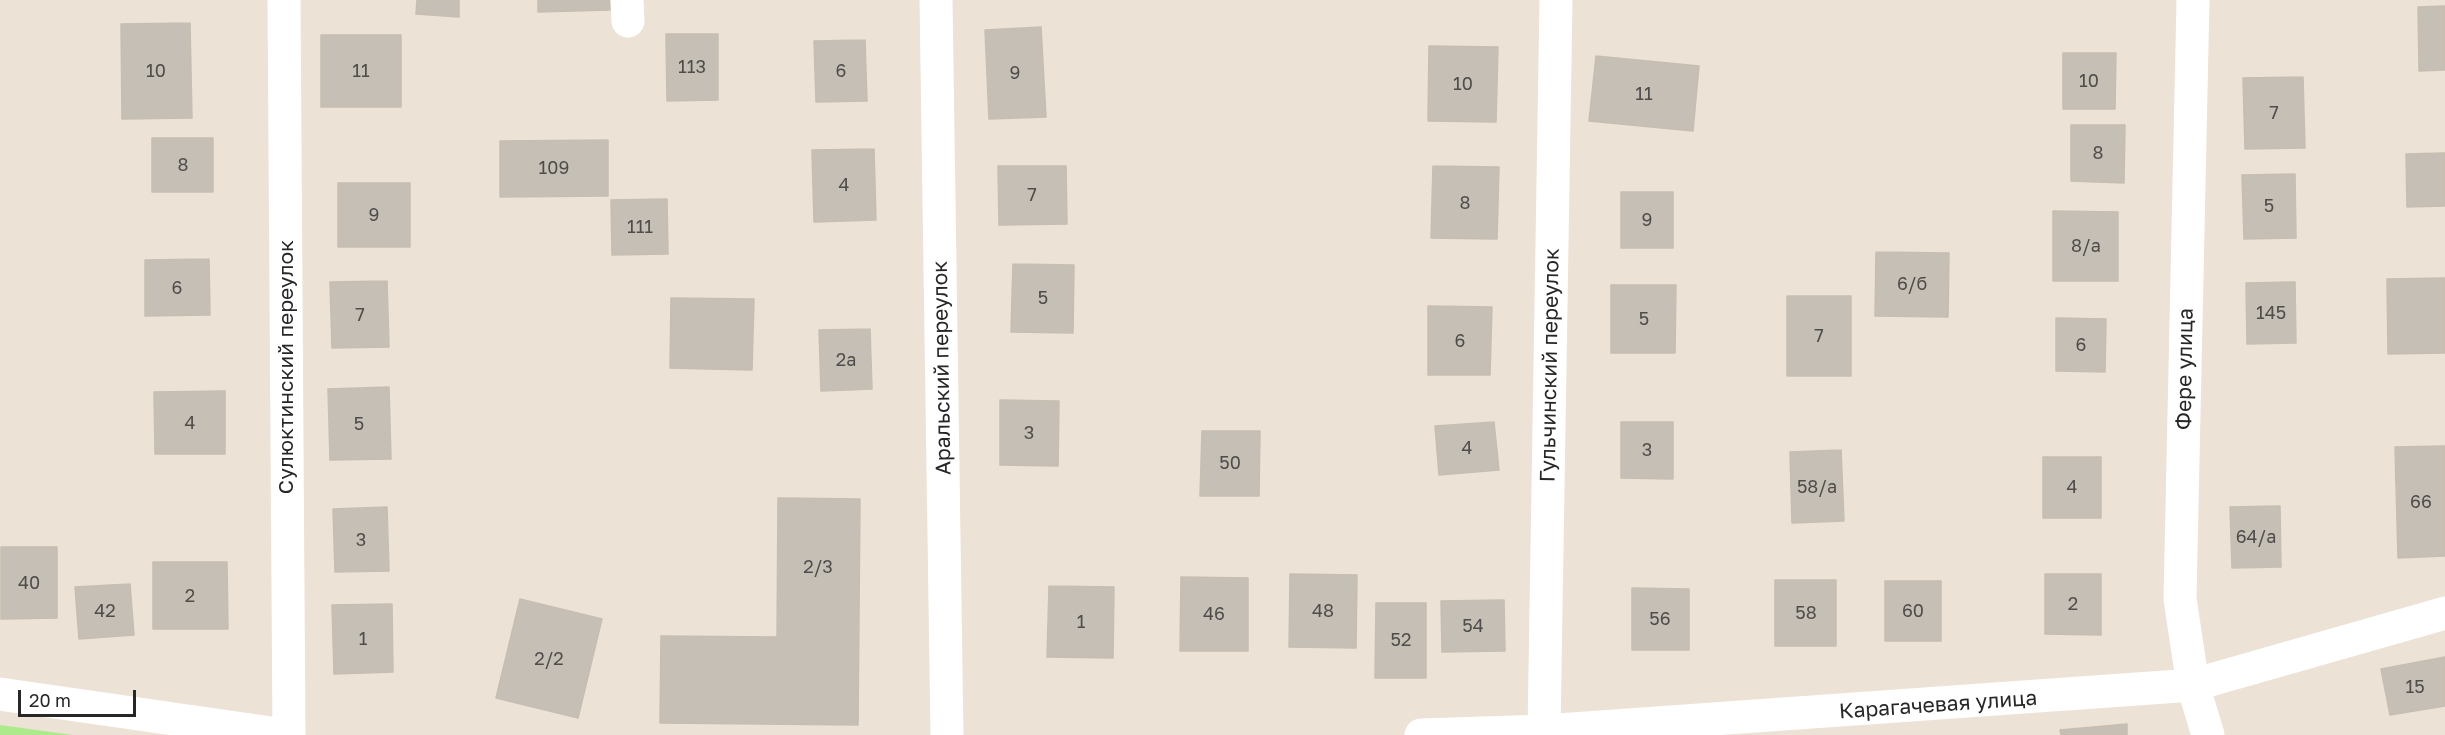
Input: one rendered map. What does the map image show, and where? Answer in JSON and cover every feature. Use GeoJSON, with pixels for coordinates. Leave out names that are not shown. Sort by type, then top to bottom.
{"type":"FeatureCollection","features":[{"type":"Feature","properties":{"kind":"street","name":"Сулюктинский переулок"},"geometry":{"type":"LineString","coordinates":[[284,0],[287,735]]}},
{"type":"Feature","properties":{"kind":"street","name":"Аральский переулок"},"geometry":{"type":"LineString","coordinates":[[936,0],[947,735]]}},
{"type":"Feature","properties":{"kind":"street","name":"Гульчинский переулок"},"geometry":{"type":"LineString","coordinates":[[1544,731],[1556,0]]}},
{"type":"Feature","properties":{"kind":"street","name":"Фере улица"},"geometry":{"type":"LineString","coordinates":[[2193,0],[2180,599],[2193,685],[2208,735]]}},
{"type":"Feature","properties":{"kind":"street","name":"Карагачевая улица"},"geometry":{"type":"LineString","coordinates":[[1421,735],[1544,731],[2193,685],[2445,613]]}},
{"type":"Feature","properties":{"kind":"street"},"geometry":{"type":"LineString","coordinates":[[0,694],[287,735]]}},
{"type":"Feature","properties":{"kind":"green space"},"geometry":{"type":"Polygon","coordinates":[[[0,725],[73,735],[0,735],[0,725]]]}},
{"type":"Feature","properties":{"kind":"building"},"geometry":{"type":"Polygon","coordinates":[[[417,0],[459,0],[459,17],[416,14],[417,0]]]}},
{"type":"Feature","properties":{"kind":"building"},"geometry":{"type":"Polygon","coordinates":[[[538,0],[610,0],[610,10],[538,12],[538,0]]]}},
{"type":"Feature","properties":{"kind":"building"},"geometry":{"type":"Polygon","coordinates":[[[2445,6],[2445,70],[2419,71],[2418,7],[2445,6]]]}},
{"type":"Feature","properties":{"kind":"building"},"geometry":{"type":"Polygon","coordinates":[[[190,23],[192,118],[122,119],[121,24],[190,23]]]}},
{"type":"Feature","properties":{"kind":"building"},"geometry":{"type":"Polygon","coordinates":[[[1041,27],[1046,117],[989,119],[985,30],[1041,27]]]}},
{"type":"Feature","properties":{"kind":"building"},"geometry":{"type":"Polygon","coordinates":[[[666,34],[718,34],[718,100],[667,101],[666,34]]]}},
{"type":"Feature","properties":{"kind":"building"},"geometry":{"type":"Polygon","coordinates":[[[321,35],[401,35],[401,107],[321,107],[321,35]]]}},
{"type":"Feature","properties":{"kind":"building"},"geometry":{"type":"Polygon","coordinates":[[[865,40],[867,101],[816,102],[814,41],[865,40]]]}},
{"type":"Feature","properties":{"kind":"building"},"geometry":{"type":"Polygon","coordinates":[[[1429,46],[1498,47],[1496,122],[1428,121],[1429,46]]]}},
{"type":"Feature","properties":{"kind":"building"},"geometry":{"type":"Polygon","coordinates":[[[2063,53],[2116,53],[2115,109],[2063,109],[2063,53]]]}},
{"type":"Feature","properties":{"kind":"building"},"geometry":{"type":"Polygon","coordinates":[[[1596,56],[1699,66],[1693,131],[1589,121],[1596,56]]]}},
{"type":"Feature","properties":{"kind":"building"},"geometry":{"type":"Polygon","coordinates":[[[2303,77],[2305,148],[2245,149],[2243,78],[2303,77]]]}},
{"type":"Feature","properties":{"kind":"building"},"geometry":{"type":"Polygon","coordinates":[[[2071,125],[2125,125],[2124,183],[2071,181],[2071,125]]]}},
{"type":"Feature","properties":{"kind":"building"},"geometry":{"type":"Polygon","coordinates":[[[152,138],[213,138],[213,192],[152,192],[152,138]]]}},
{"type":"Feature","properties":{"kind":"building"},"geometry":{"type":"Polygon","coordinates":[[[608,140],[608,196],[500,197],[500,141],[608,140]]]}},
{"type":"Feature","properties":{"kind":"building"},"geometry":{"type":"Polygon","coordinates":[[[874,149],[876,220],[814,222],[812,150],[874,149]]]}},
{"type":"Feature","properties":{"kind":"building"},"geometry":{"type":"Polygon","coordinates":[[[2445,153],[2445,206],[2407,207],[2406,154],[2445,153]]]}},
{"type":"Feature","properties":{"kind":"building"},"geometry":{"type":"Polygon","coordinates":[[[998,166],[1066,166],[1067,224],[999,225],[998,166]]]}},
{"type":"Feature","properties":{"kind":"building"},"geometry":{"type":"Polygon","coordinates":[[[1433,166],[1499,167],[1497,239],[1431,238],[1433,166]]]}},
{"type":"Feature","properties":{"kind":"building"},"geometry":{"type":"Polygon","coordinates":[[[2295,174],[2296,238],[2244,239],[2242,175],[2295,174]]]}},
{"type":"Feature","properties":{"kind":"building"},"geometry":{"type":"Polygon","coordinates":[[[338,183],[410,183],[410,247],[338,247],[338,183]]]}},
{"type":"Feature","properties":{"kind":"building"},"geometry":{"type":"Polygon","coordinates":[[[1621,192],[1673,192],[1673,248],[1621,248],[1621,192]]]}},
{"type":"Feature","properties":{"kind":"building"},"geometry":{"type":"Polygon","coordinates":[[[667,199],[668,254],[612,255],[611,200],[667,199]]]}},
{"type":"Feature","properties":{"kind":"building"},"geometry":{"type":"Polygon","coordinates":[[[2053,211],[2118,212],[2118,281],[2053,281],[2053,211]]]}},
{"type":"Feature","properties":{"kind":"building"},"geometry":{"type":"Polygon","coordinates":[[[1876,252],[1949,253],[1948,317],[1875,316],[1876,252]]]}},
{"type":"Feature","properties":{"kind":"building"},"geometry":{"type":"Polygon","coordinates":[[[209,259],[210,315],[145,316],[145,260],[209,259]]]}},
{"type":"Feature","properties":{"kind":"building"},"geometry":{"type":"Polygon","coordinates":[[[1013,264],[1074,265],[1073,333],[1011,332],[1013,264]]]}},
{"type":"Feature","properties":{"kind":"building"},"geometry":{"type":"Polygon","coordinates":[[[2445,278],[2445,353],[2388,354],[2387,279],[2445,278]]]}},
{"type":"Feature","properties":{"kind":"building"},"geometry":{"type":"Polygon","coordinates":[[[387,281],[389,347],[332,348],[330,282],[387,281]]]}},
{"type":"Feature","properties":{"kind":"building"},"geometry":{"type":"Polygon","coordinates":[[[2295,282],[2296,343],[2247,344],[2246,283],[2295,282]]]}},
{"type":"Feature","properties":{"kind":"building"},"geometry":{"type":"Polygon","coordinates":[[[1611,285],[1676,285],[1675,353],[1611,353],[1611,285]]]}},
{"type":"Feature","properties":{"kind":"building"},"geometry":{"type":"Polygon","coordinates":[[[1787,296],[1851,296],[1851,376],[1787,376],[1787,296]]]}},
{"type":"Feature","properties":{"kind":"building"},"geometry":{"type":"Polygon","coordinates":[[[671,298],[754,299],[752,370],[670,368],[671,298]]]}},
{"type":"Feature","properties":{"kind":"building"},"geometry":{"type":"Polygon","coordinates":[[[1428,306],[1492,307],[1490,375],[1428,375],[1428,306]]]}},
{"type":"Feature","properties":{"kind":"building"},"geometry":{"type":"Polygon","coordinates":[[[2056,318],[2106,319],[2105,372],[2056,371],[2056,318]]]}},
{"type":"Feature","properties":{"kind":"building"},"geometry":{"type":"Polygon","coordinates":[[[870,329],[872,389],[821,391],[819,330],[870,329]]]}},
{"type":"Feature","properties":{"kind":"building"},"geometry":{"type":"Polygon","coordinates":[[[389,387],[391,459],[330,460],[328,389],[389,387]]]}},
{"type":"Feature","properties":{"kind":"building"},"geometry":{"type":"Polygon","coordinates":[[[225,391],[225,454],[155,454],[154,392],[225,391]]]}},
{"type":"Feature","properties":{"kind":"building"},"geometry":{"type":"Polygon","coordinates":[[[1000,400],[1059,401],[1058,466],[1000,465],[1000,400]]]}},
{"type":"Feature","properties":{"kind":"building"},"geometry":{"type":"Polygon","coordinates":[[[1494,422],[1499,470],[1439,475],[1435,426],[1494,422]]]}},
{"type":"Feature","properties":{"kind":"building"},"geometry":{"type":"Polygon","coordinates":[[[1621,422],[1673,422],[1673,479],[1621,478],[1621,422]]]}},
{"type":"Feature","properties":{"kind":"building"},"geometry":{"type":"Polygon","coordinates":[[[1202,431],[1260,431],[1259,496],[1200,496],[1202,431]]]}},
{"type":"Feature","properties":{"kind":"building"},"geometry":{"type":"Polygon","coordinates":[[[2445,446],[2445,556],[2398,558],[2395,447],[2445,446]]]}},
{"type":"Feature","properties":{"kind":"building"},"geometry":{"type":"Polygon","coordinates":[[[1841,450],[1844,521],[1792,523],[1790,452],[1841,450]]]}},
{"type":"Feature","properties":{"kind":"building"},"geometry":{"type":"Polygon","coordinates":[[[2043,457],[2101,457],[2101,518],[2043,518],[2043,457]]]}},
{"type":"Feature","properties":{"kind":"building"},"geometry":{"type":"Polygon","coordinates":[[[778,498],[860,499],[858,725],[660,723],[661,636],[777,637],[778,498]]]}},
{"type":"Feature","properties":{"kind":"building"},"geometry":{"type":"Polygon","coordinates":[[[2280,506],[2281,567],[2232,568],[2230,507],[2280,506]]]}},
{"type":"Feature","properties":{"kind":"building"},"geometry":{"type":"Polygon","coordinates":[[[387,507],[389,571],[335,572],[333,509],[387,507]]]}},
{"type":"Feature","properties":{"kind":"building"},"geometry":{"type":"Polygon","coordinates":[[[1,547],[57,547],[57,618],[1,619],[1,547]]]}},
{"type":"Feature","properties":{"kind":"building"},"geometry":{"type":"Polygon","coordinates":[[[153,562],[227,562],[228,629],[153,629],[153,562]]]}},
{"type":"Feature","properties":{"kind":"building"},"geometry":{"type":"Polygon","coordinates":[[[1290,574],[1357,575],[1356,648],[1289,647],[1290,574]]]}},
{"type":"Feature","properties":{"kind":"building"},"geometry":{"type":"Polygon","coordinates":[[[2045,574],[2101,574],[2101,635],[2045,634],[2045,574]]]}},
{"type":"Feature","properties":{"kind":"building"},"geometry":{"type":"Polygon","coordinates":[[[1181,577],[1248,578],[1248,651],[1180,651],[1181,577]]]}},
{"type":"Feature","properties":{"kind":"building"},"geometry":{"type":"Polygon","coordinates":[[[1775,580],[1836,580],[1836,646],[1775,646],[1775,580]]]}},
{"type":"Feature","properties":{"kind":"building"},"geometry":{"type":"Polygon","coordinates":[[[1885,581],[1941,581],[1941,641],[1885,641],[1885,581]]]}},
{"type":"Feature","properties":{"kind":"building"},"geometry":{"type":"Polygon","coordinates":[[[130,584],[134,635],[79,639],[75,587],[130,584]]]}},
{"type":"Feature","properties":{"kind":"building"},"geometry":{"type":"Polygon","coordinates":[[[1049,586],[1114,587],[1113,658],[1047,657],[1049,586]]]}},
{"type":"Feature","properties":{"kind":"building"},"geometry":{"type":"Polygon","coordinates":[[[1632,588],[1689,589],[1689,650],[1632,650],[1632,588]]]}},
{"type":"Feature","properties":{"kind":"building"},"geometry":{"type":"Polygon","coordinates":[[[520,599],[602,619],[578,718],[496,698],[520,599]]]}},
{"type":"Feature","properties":{"kind":"building"},"geometry":{"type":"Polygon","coordinates":[[[1504,600],[1505,651],[1442,652],[1441,601],[1504,600]]]}},
{"type":"Feature","properties":{"kind":"building"},"geometry":{"type":"Polygon","coordinates":[[[1376,603],[1426,603],[1426,678],[1375,678],[1376,603]]]}},
{"type":"Feature","properties":{"kind":"building"},"geometry":{"type":"Polygon","coordinates":[[[392,604],[393,672],[334,674],[332,605],[392,604]]]}},
{"type":"Feature","properties":{"kind":"building"},"geometry":{"type":"Polygon","coordinates":[[[2445,657],[2445,706],[2390,715],[2381,669],[2445,657]]]}},
{"type":"Feature","properties":{"kind":"building"},"geometry":{"type":"Polygon","coordinates":[[[2127,724],[2127,735],[2061,735],[2060,730],[2127,724]]]}}]}
